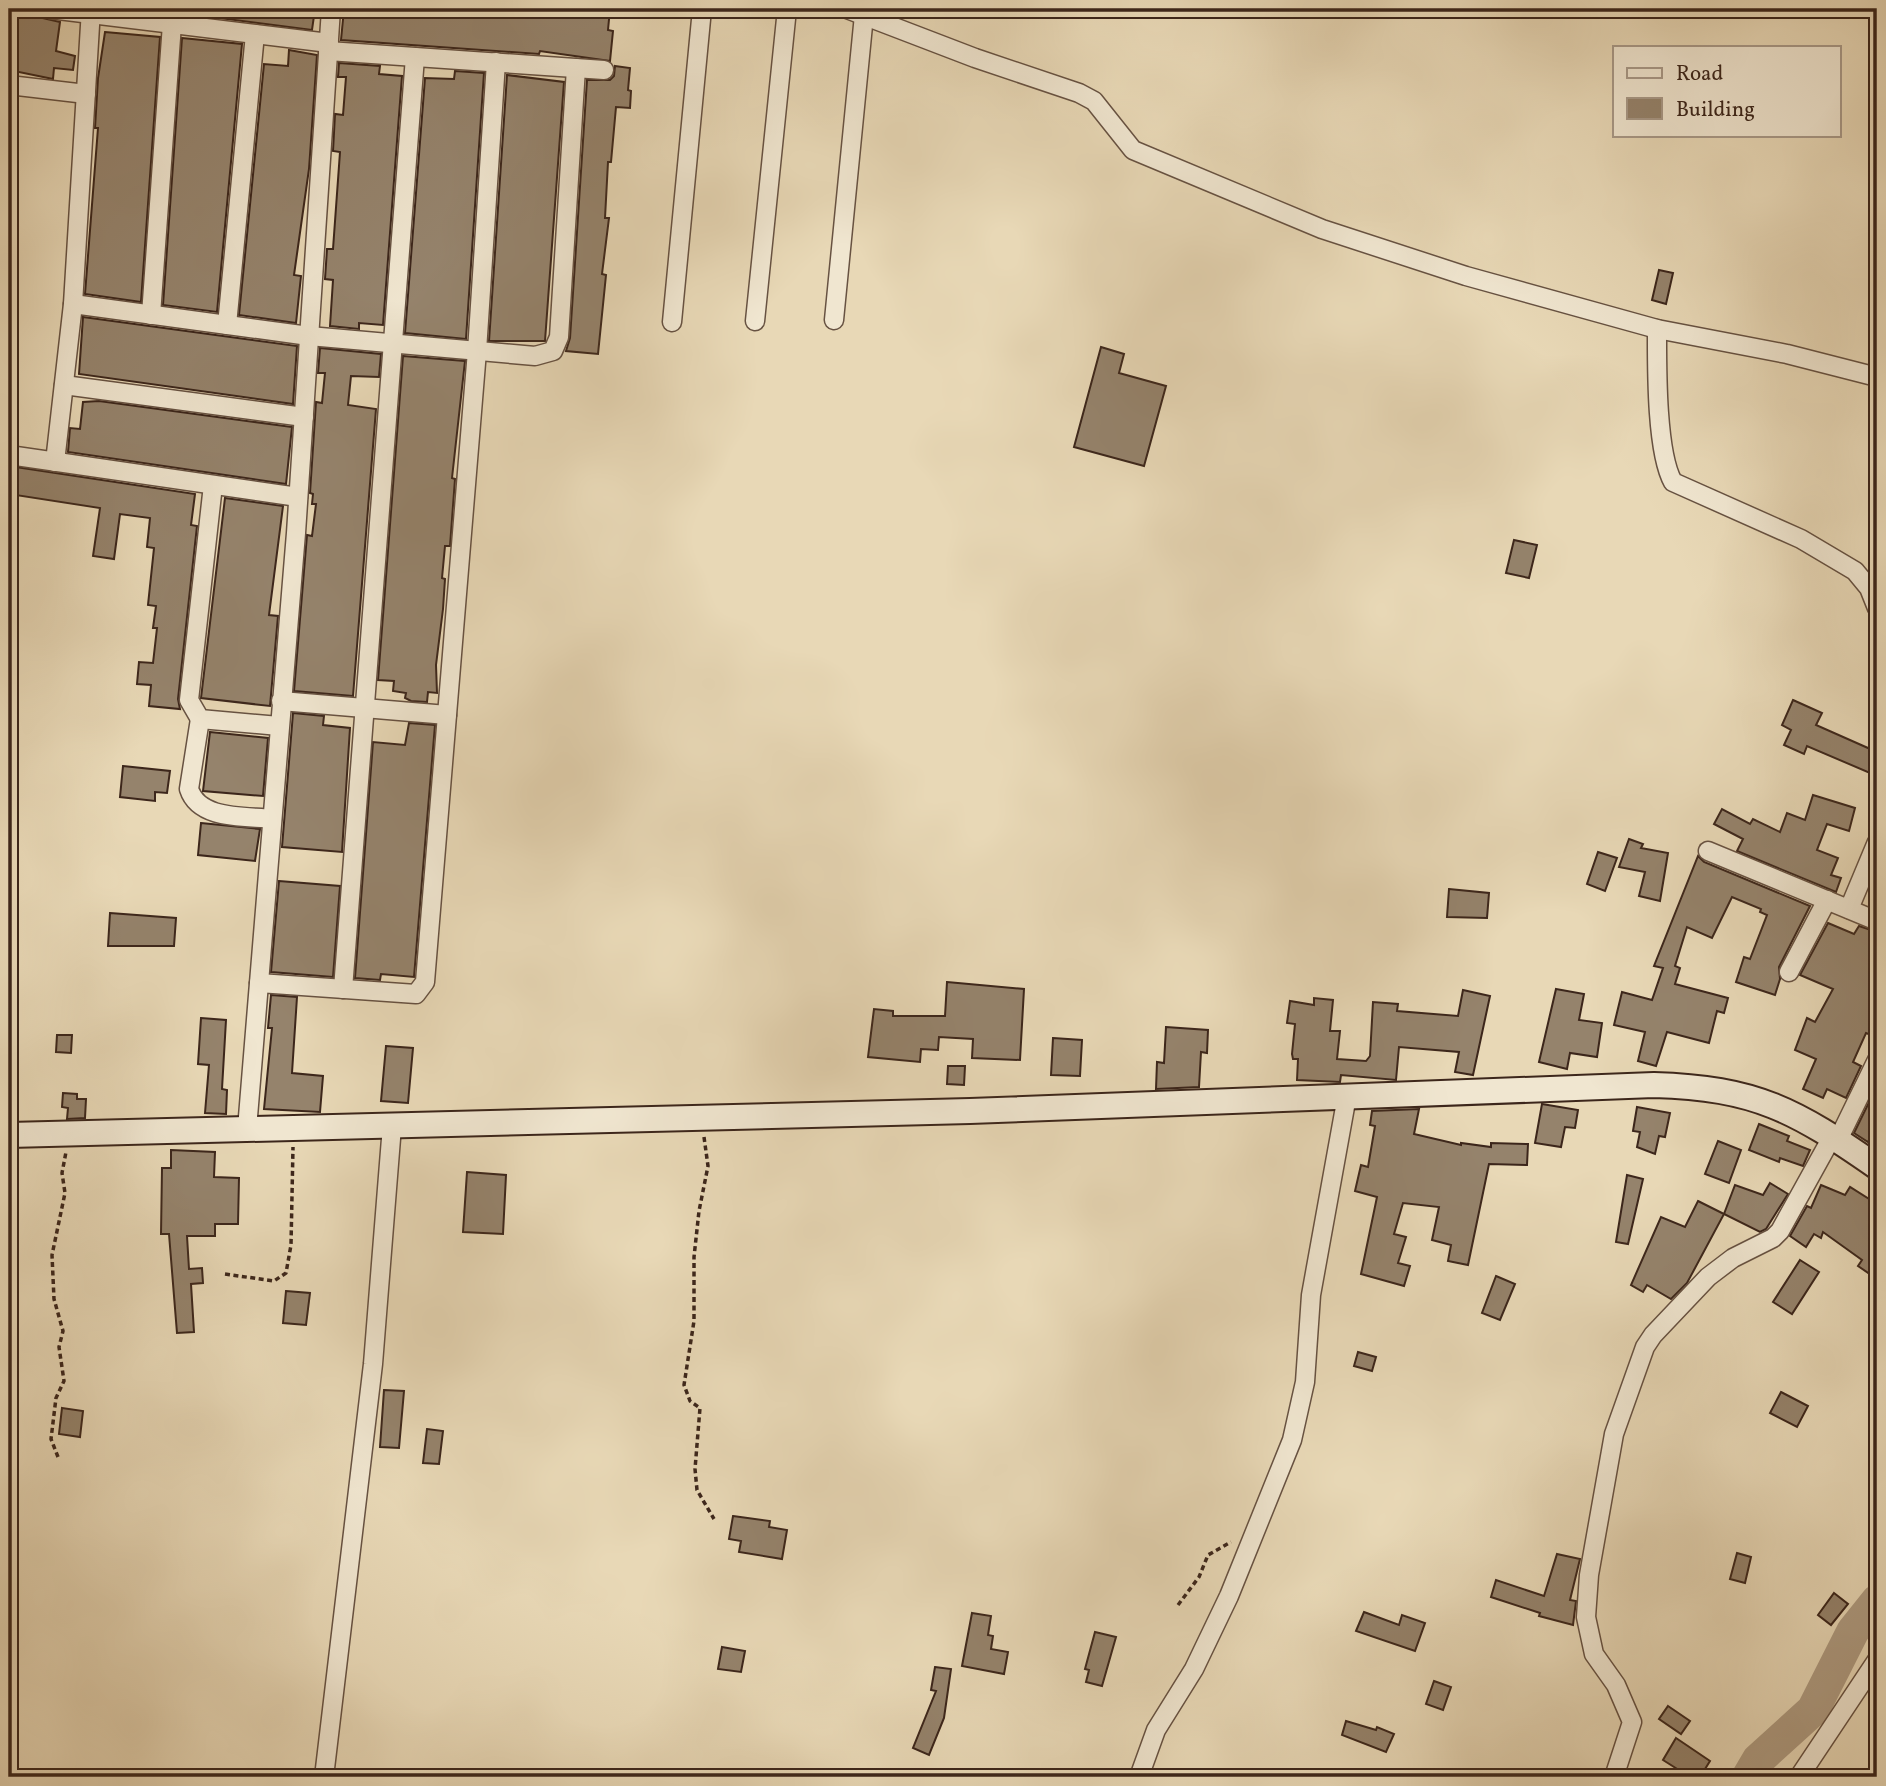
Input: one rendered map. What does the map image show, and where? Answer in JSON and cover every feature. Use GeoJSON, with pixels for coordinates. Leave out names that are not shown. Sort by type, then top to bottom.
{"type":"FeatureCollection","features":[{"type":"Feature","properties":{"kind":"main road"},"geometry":{"type":"LineString","coordinates":[[9,1135],[703,1117],[1674,1085],[1725,1091],[1773,1103],[1802,1117],[1877,1167]]}},
{"type":"Feature","properties":{"kind":"street"},"geometry":{"type":"LineString","coordinates":[[50,9],[90,12],[415,57],[604,70]]}},
{"type":"Feature","properties":{"kind":"street"},"geometry":{"type":"LineString","coordinates":[[247,1129],[298,498],[331,9]]}},
{"type":"Feature","properties":{"kind":"street"},"geometry":{"type":"LineString","coordinates":[[672,322],[702,9]]}},
{"type":"Feature","properties":{"kind":"street"},"geometry":{"type":"LineString","coordinates":[[755,321],[788,9]]}},
{"type":"Feature","properties":{"kind":"street"},"geometry":{"type":"LineString","coordinates":[[846,9],[1079,93],[1094,101],[1133,150],[1322,229],[1466,276],[1657,329],[1787,355],[1877,377]]}},
{"type":"Feature","properties":{"kind":"street"},"geometry":{"type":"LineString","coordinates":[[55,462],[73,304],[90,12]]}},
{"type":"Feature","properties":{"kind":"street"},"geometry":{"type":"LineString","coordinates":[[834,320],[864,16]]}},
{"type":"Feature","properties":{"kind":"street"},"geometry":{"type":"LineString","coordinates":[[151,315],[172,24]]}},
{"type":"Feature","properties":{"kind":"street"},"geometry":{"type":"LineString","coordinates":[[228,325],[255,34]]}},
{"type":"Feature","properties":{"kind":"street"},"geometry":{"type":"LineString","coordinates":[[343,989],[415,57]]}},
{"type":"Feature","properties":{"kind":"street"},"geometry":{"type":"LineString","coordinates":[[259,983],[416,995],[425,982],[477,351],[496,62]]}},
{"type":"Feature","properties":{"kind":"street"},"geometry":{"type":"LineString","coordinates":[[73,304],[309,336],[477,351],[536,356],[557,347],[576,68]]}},
{"type":"Feature","properties":{"kind":"street"},"geometry":{"type":"LineString","coordinates":[[9,85],[86,94]]}},
{"type":"Feature","properties":{"kind":"street"},"geometry":{"type":"LineString","coordinates":[[1657,329],[1657,394],[1667,465],[1673,482],[1801,539],[1855,571],[1869,588],[1877,608]]}},
{"type":"Feature","properties":{"kind":"street"},"geometry":{"type":"LineString","coordinates":[[64,385],[304,416]]}},
{"type":"Feature","properties":{"kind":"street"},"geometry":{"type":"LineString","coordinates":[[9,455],[298,498]]}},
{"type":"Feature","properties":{"kind":"street"},"geometry":{"type":"LineString","coordinates":[[213,485],[189,700],[200,719],[190,789],[192,798],[213,812],[272,819]]}},
{"type":"Feature","properties":{"kind":"street"},"geometry":{"type":"LineString","coordinates":[[281,702],[447,715]]}},
{"type":"Feature","properties":{"kind":"street"},"geometry":{"type":"LineString","coordinates":[[200,719],[279,726]]}},
{"type":"Feature","properties":{"kind":"street"},"geometry":{"type":"LineString","coordinates":[[1849,909],[1877,842]]}},
{"type":"Feature","properties":{"kind":"street"},"geometry":{"type":"LineString","coordinates":[[1708,851],[1877,921]]}},
{"type":"Feature","properties":{"kind":"street"},"geometry":{"type":"LineString","coordinates":[[1789,972],[1827,900]]}},
{"type":"Feature","properties":{"kind":"street"},"geometry":{"type":"LineString","coordinates":[[1614,1777],[1632,1722],[1616,1685],[1594,1654],[1586,1617],[1589,1575],[1609,1460],[1625,1398],[1653,1335],[1708,1277],[1780,1231],[1877,1060]]}},
{"type":"Feature","properties":{"kind":"street"},"geometry":{"type":"LineString","coordinates":[[1139,1777],[1156,1730],[1194,1669],[1263,1517],[1292,1440],[1305,1382],[1311,1296],[1347,1096]]}},
{"type":"Feature","properties":{"kind":"street"},"geometry":{"type":"LineString","coordinates":[[324,1777],[373,1364],[392,1126]]}},
{"type":"Feature","properties":{"kind":"street"},"geometry":{"type":"LineString","coordinates":[[1800,1777],[1877,1660]]}},
{"type":"Feature","properties":{"kind":"path"},"geometry":{"type":"LineString","coordinates":[[703,1117],[708,1166],[698,1222],[694,1321],[684,1385],[690,1401],[700,1408],[695,1469],[697,1490],[714,1519]]}},
{"type":"Feature","properties":{"kind":"path"},"geometry":{"type":"LineString","coordinates":[[225,1274],[274,1281],[286,1273],[291,1245],[292,1128]]}},
{"type":"Feature","properties":{"kind":"path"},"geometry":{"type":"LineString","coordinates":[[58,1457],[51,1439],[56,1398],[64,1381],[59,1347],[63,1331],[54,1299],[52,1255],[65,1193],[62,1173],[72,1133]]}},
{"type":"Feature","properties":{"kind":"path"},"geometry":{"type":"LineString","coordinates":[[1178,1605],[1199,1577],[1208,1555],[1240,1537],[1263,1517]]}},
{"type":"Feature","properties":{"kind":"building"},"geometry":{"type":"Polygon","coordinates":[[[9,9],[38,12],[38,17],[60,22],[56,51],[75,56],[73,70],[54,68],[53,79],[9,70],[9,9]]]}},
{"type":"Feature","properties":{"kind":"building"},"geometry":{"type":"Polygon","coordinates":[[[212,9],[315,9],[312,30],[211,17],[212,9]]]}},
{"type":"Feature","properties":{"kind":"building"},"geometry":{"type":"Polygon","coordinates":[[[344,9],[610,9],[608,30],[613,31],[610,61],[540,51],[539,54],[341,40],[344,9]]]}},
{"type":"Feature","properties":{"kind":"building"},"geometry":{"type":"Polygon","coordinates":[[[105,32],[160,37],[141,302],[85,294],[98,128],[95,128],[98,78],[105,32]]]}},
{"type":"Feature","properties":{"kind":"building"},"geometry":{"type":"Polygon","coordinates":[[[182,38],[242,44],[217,312],[163,305],[182,38]]]}},
{"type":"Feature","properties":{"kind":"building"},"geometry":{"type":"Polygon","coordinates":[[[289,50],[317,55],[309,169],[294,275],[301,276],[296,323],[239,315],[264,64],[288,66],[289,50]]]}},
{"type":"Feature","properties":{"kind":"building"},"geometry":{"type":"Polygon","coordinates":[[[339,63],[380,66],[379,74],[402,76],[383,325],[359,323],[359,329],[330,326],[333,280],[325,279],[327,249],[333,249],[340,152],[333,151],[335,114],[343,115],[346,77],[338,77],[339,63]]]}},
{"type":"Feature","properties":{"kind":"building"},"geometry":{"type":"Polygon","coordinates":[[[615,66],[630,68],[630,108],[616,107],[611,162],[608,162],[605,218],[609,218],[602,274],[606,275],[598,354],[566,351],[570,338],[587,80],[610,80],[614,76],[615,66]]]}},
{"type":"Feature","properties":{"kind":"building"},"geometry":{"type":"Polygon","coordinates":[[[455,71],[484,73],[466,339],[405,333],[425,78],[454,79],[455,71]]]}},
{"type":"Feature","properties":{"kind":"building"},"geometry":{"type":"Polygon","coordinates":[[[507,75],[564,82],[545,341],[489,341],[507,75]]]}},
{"type":"Feature","properties":{"kind":"building"},"geometry":{"type":"Polygon","coordinates":[[[1659,270],[1673,273],[1666,304],[1652,300],[1659,270]]]}},
{"type":"Feature","properties":{"kind":"building"},"geometry":{"type":"Polygon","coordinates":[[[83,317],[297,346],[293,404],[79,374],[83,317]]]}},
{"type":"Feature","properties":{"kind":"building"},"geometry":{"type":"Polygon","coordinates":[[[1101,347],[1124,354],[1119,373],[1166,386],[1144,466],[1074,447],[1101,347]]]}},
{"type":"Feature","properties":{"kind":"building"},"geometry":{"type":"Polygon","coordinates":[[[320,348],[381,354],[379,377],[351,376],[348,405],[376,409],[353,696],[294,691],[307,535],[312,536],[316,504],[312,504],[313,494],[310,493],[316,402],[322,403],[325,373],[318,373],[320,348]]]}},
{"type":"Feature","properties":{"kind":"building"},"geometry":{"type":"Polygon","coordinates":[[[403,356],[465,361],[452,478],[455,479],[450,546],[445,546],[442,578],[445,579],[436,665],[437,693],[428,692],[427,702],[411,701],[405,698],[406,693],[393,691],[394,681],[378,680],[403,356]]]}},
{"type":"Feature","properties":{"kind":"building"},"geometry":{"type":"Polygon","coordinates":[[[99,401],[292,427],[286,484],[68,452],[70,428],[80,429],[83,402],[99,401]]]}},
{"type":"Feature","properties":{"kind":"building"},"geometry":{"type":"Polygon","coordinates":[[[9,466],[195,494],[191,525],[197,526],[178,699],[180,709],[149,706],[151,685],[137,684],[139,662],[153,663],[157,628],[153,628],[156,606],[148,605],[154,548],[147,547],[150,518],[120,514],[114,559],[93,556],[100,508],[9,494],[9,466]]]}},
{"type":"Feature","properties":{"kind":"building"},"geometry":{"type":"Polygon","coordinates":[[[225,498],[283,506],[269,615],[278,616],[270,706],[201,698],[225,498]]]}},
{"type":"Feature","properties":{"kind":"building"},"geometry":{"type":"Polygon","coordinates":[[[1514,540],[1537,545],[1529,578],[1506,573],[1514,540]]]}},
{"type":"Feature","properties":{"kind":"building"},"geometry":{"type":"Polygon","coordinates":[[[1793,700],[1822,713],[1816,725],[1877,752],[1877,776],[1807,746],[1804,754],[1784,745],[1791,730],[1782,725],[1793,700]]]}},
{"type":"Feature","properties":{"kind":"building"},"geometry":{"type":"Polygon","coordinates":[[[293,713],[324,716],[323,725],[350,728],[342,852],[282,847],[293,713]]]}},
{"type":"Feature","properties":{"kind":"building"},"geometry":{"type":"Polygon","coordinates":[[[409,723],[435,725],[414,977],[381,974],[380,980],[355,978],[373,742],[405,745],[409,723]]]}},
{"type":"Feature","properties":{"kind":"building"},"geometry":{"type":"Polygon","coordinates":[[[210,732],[268,738],[263,796],[203,791],[210,732]]]}},
{"type":"Feature","properties":{"kind":"building"},"geometry":{"type":"Polygon","coordinates":[[[123,766],[170,771],[167,793],[155,792],[155,801],[120,797],[123,766]]]}},
{"type":"Feature","properties":{"kind":"building"},"geometry":{"type":"Polygon","coordinates":[[[1813,795],[1855,808],[1849,831],[1827,824],[1817,850],[1838,858],[1831,875],[1841,878],[1836,892],[1737,851],[1743,839],[1714,824],[1722,809],[1750,824],[1753,819],[1780,832],[1787,813],[1805,820],[1813,795]]]}},
{"type":"Feature","properties":{"kind":"building"},"geometry":{"type":"Polygon","coordinates":[[[201,823],[260,829],[255,861],[198,855],[201,823]]]}},
{"type":"Feature","properties":{"kind":"building"},"geometry":{"type":"Polygon","coordinates":[[[1629,839],[1643,844],[1641,848],[1668,853],[1660,901],[1639,896],[1645,872],[1619,867],[1629,839]]]}},
{"type":"Feature","properties":{"kind":"building"},"geometry":{"type":"Polygon","coordinates":[[[1598,852],[1617,858],[1605,891],[1587,884],[1598,852]]]}},
{"type":"Feature","properties":{"kind":"building"},"geometry":{"type":"Polygon","coordinates":[[[1698,856],[1704,862],[1810,906],[1779,967],[1780,979],[1775,995],[1736,982],[1744,957],[1750,959],[1767,915],[1760,912],[1761,909],[1732,897],[1712,938],[1687,927],[1675,966],[1680,968],[1675,984],[1728,998],[1724,1013],[1717,1011],[1709,1043],[1667,1032],[1656,1066],[1638,1061],[1645,1032],[1614,1025],[1622,992],[1652,1000],[1663,968],[1654,966],[1698,856]]]}},
{"type":"Feature","properties":{"kind":"building"},"geometry":{"type":"Polygon","coordinates":[[[279,881],[340,886],[333,977],[271,972],[279,881]]]}},
{"type":"Feature","properties":{"kind":"building"},"geometry":{"type":"Polygon","coordinates":[[[1449,889],[1489,893],[1487,918],[1447,917],[1449,889]]]}},
{"type":"Feature","properties":{"kind":"building"},"geometry":{"type":"Polygon","coordinates":[[[110,913],[176,918],[174,946],[108,946],[110,913]]]}},
{"type":"Feature","properties":{"kind":"building"},"geometry":{"type":"Polygon","coordinates":[[[1828,923],[1854,934],[1859,926],[1877,932],[1877,1021],[1871,1035],[1866,1033],[1853,1062],[1861,1066],[1846,1098],[1827,1089],[1823,1098],[1803,1089],[1816,1059],[1795,1050],[1807,1018],[1815,1022],[1833,989],[1800,975],[1828,923]]]}},
{"type":"Feature","properties":{"kind":"building"},"geometry":{"type":"Polygon","coordinates":[[[947,982],[1024,989],[1020,1060],[972,1058],[973,1039],[939,1037],[938,1050],[921,1049],[920,1062],[868,1057],[874,1009],[893,1011],[893,1016],[945,1016],[947,982]]]}},
{"type":"Feature","properties":{"kind":"building"},"geometry":{"type":"Polygon","coordinates":[[[1556,989],[1584,994],[1579,1020],[1602,1023],[1597,1057],[1570,1053],[1567,1069],[1539,1062],[1556,989]]]}},
{"type":"Feature","properties":{"kind":"building"},"geometry":{"type":"Polygon","coordinates":[[[1463,990],[1490,996],[1473,1075],[1455,1072],[1459,1052],[1399,1047],[1396,1080],[1341,1075],[1340,1082],[1297,1080],[1298,1059],[1293,1059],[1292,1054],[1295,1024],[1287,1023],[1290,1001],[1314,1005],[1314,998],[1333,1000],[1330,1031],[1340,1031],[1337,1059],[1366,1061],[1370,1056],[1373,1002],[1398,1004],[1397,1011],[1458,1016],[1463,990]]]}},
{"type":"Feature","properties":{"kind":"building"},"geometry":{"type":"Polygon","coordinates":[[[271,995],[297,997],[292,1073],[323,1076],[320,1112],[264,1109],[272,1028],[268,1028],[271,995]]]}},
{"type":"Feature","properties":{"kind":"building"},"geometry":{"type":"Polygon","coordinates":[[[201,1018],[226,1020],[222,1089],[227,1090],[226,1114],[205,1113],[209,1065],[198,1064],[201,1018]]]}},
{"type":"Feature","properties":{"kind":"building"},"geometry":{"type":"Polygon","coordinates":[[[1166,1027],[1208,1030],[1207,1053],[1201,1052],[1199,1087],[1156,1089],[1157,1062],[1164,1063],[1166,1027]]]}},
{"type":"Feature","properties":{"kind":"building"},"geometry":{"type":"Polygon","coordinates":[[[57,1035],[72,1035],[71,1053],[56,1052],[57,1035]]]}},
{"type":"Feature","properties":{"kind":"building"},"geometry":{"type":"Polygon","coordinates":[[[1053,1038],[1082,1040],[1080,1076],[1051,1075],[1053,1038]]]}},
{"type":"Feature","properties":{"kind":"building"},"geometry":{"type":"Polygon","coordinates":[[[386,1046],[413,1048],[408,1103],[381,1101],[386,1046]]]}},
{"type":"Feature","properties":{"kind":"building"},"geometry":{"type":"Polygon","coordinates":[[[948,1066],[965,1066],[964,1085],[947,1084],[948,1066]]]}},
{"type":"Feature","properties":{"kind":"building"},"geometry":{"type":"Polygon","coordinates":[[[1876,1088],[1877,1125],[1868,1142],[1854,1133],[1876,1088]]]}},
{"type":"Feature","properties":{"kind":"building"},"geometry":{"type":"Polygon","coordinates":[[[63,1093],[77,1094],[77,1099],[86,1099],[85,1118],[67,1119],[68,1108],[62,1107],[63,1093]]]}},
{"type":"Feature","properties":{"kind":"building"},"geometry":{"type":"Polygon","coordinates":[[[1542,1104],[1578,1110],[1575,1128],[1565,1127],[1561,1147],[1535,1143],[1542,1104]]]}},
{"type":"Feature","properties":{"kind":"building"},"geometry":{"type":"Polygon","coordinates":[[[1637,1107],[1670,1113],[1665,1137],[1659,1136],[1655,1154],[1637,1147],[1640,1132],[1633,1131],[1637,1107]]]}},
{"type":"Feature","properties":{"kind":"building"},"geometry":{"type":"Polygon","coordinates":[[[1419,1109],[1414,1134],[1461,1145],[1491,1147],[1491,1143],[1528,1144],[1527,1165],[1489,1164],[1468,1265],[1448,1261],[1451,1245],[1432,1240],[1439,1207],[1403,1203],[1394,1234],[1406,1237],[1398,1263],[1410,1266],[1404,1286],[1361,1274],[1377,1197],[1355,1191],[1361,1165],[1368,1167],[1375,1126],[1370,1125],[1372,1111],[1419,1109]]]}},
{"type":"Feature","properties":{"kind":"building"},"geometry":{"type":"Polygon","coordinates":[[[1759,1124],[1789,1136],[1787,1141],[1810,1150],[1803,1166],[1780,1158],[1779,1162],[1749,1150],[1759,1124]]]}},
{"type":"Feature","properties":{"kind":"building"},"geometry":{"type":"Polygon","coordinates":[[[1718,1141],[1741,1150],[1729,1183],[1705,1174],[1718,1141]]]}},
{"type":"Feature","properties":{"kind":"building"},"geometry":{"type":"Polygon","coordinates":[[[171,1150],[215,1152],[214,1177],[239,1178],[238,1224],[215,1224],[215,1236],[187,1236],[189,1269],[202,1268],[203,1283],[191,1284],[194,1332],[177,1333],[169,1234],[161,1234],[162,1168],[171,1168],[171,1150]]]}},
{"type":"Feature","properties":{"kind":"building"},"geometry":{"type":"Polygon","coordinates":[[[467,1172],[506,1175],[503,1234],[463,1232],[467,1172]]]}},
{"type":"Feature","properties":{"kind":"building"},"geometry":{"type":"Polygon","coordinates":[[[1627,1175],[1643,1179],[1628,1244],[1616,1242],[1627,1175]]]}},
{"type":"Feature","properties":{"kind":"building"},"geometry":{"type":"Polygon","coordinates":[[[1770,1183],[1788,1194],[1766,1229],[1760,1232],[1724,1214],[1735,1185],[1763,1195],[1770,1183]]]}},
{"type":"Feature","properties":{"kind":"building"},"geometry":{"type":"Polygon","coordinates":[[[1821,1185],[1845,1195],[1850,1187],[1877,1204],[1877,1279],[1858,1266],[1862,1260],[1823,1232],[1821,1238],[1814,1234],[1806,1247],[1790,1236],[1807,1206],[1811,1208],[1821,1185]]]}},
{"type":"Feature","properties":{"kind":"building"},"geometry":{"type":"Polygon","coordinates":[[[1698,1201],[1724,1214],[1687,1283],[1671,1299],[1647,1285],[1643,1292],[1631,1285],[1661,1217],[1685,1227],[1698,1201]]]}},
{"type":"Feature","properties":{"kind":"building"},"geometry":{"type":"Polygon","coordinates":[[[1800,1260],[1819,1272],[1792,1314],[1773,1302],[1800,1260]]]}},
{"type":"Feature","properties":{"kind":"building"},"geometry":{"type":"Polygon","coordinates":[[[1496,1276],[1515,1284],[1500,1320],[1482,1313],[1496,1276]]]}},
{"type":"Feature","properties":{"kind":"building"},"geometry":{"type":"Polygon","coordinates":[[[286,1291],[310,1293],[306,1325],[283,1323],[286,1291]]]}},
{"type":"Feature","properties":{"kind":"building"},"geometry":{"type":"Polygon","coordinates":[[[1358,1352],[1376,1357],[1372,1371],[1354,1366],[1358,1352]]]}},
{"type":"Feature","properties":{"kind":"building"},"geometry":{"type":"Polygon","coordinates":[[[384,1390],[404,1391],[399,1448],[380,1447],[384,1390]]]}},
{"type":"Feature","properties":{"kind":"building"},"geometry":{"type":"Polygon","coordinates":[[[1781,1392],[1808,1406],[1797,1427],[1770,1413],[1781,1392]]]}},
{"type":"Feature","properties":{"kind":"building"},"geometry":{"type":"Polygon","coordinates":[[[62,1408],[83,1411],[80,1437],[59,1434],[62,1408]]]}},
{"type":"Feature","properties":{"kind":"building"},"geometry":{"type":"Polygon","coordinates":[[[427,1429],[443,1431],[439,1464],[423,1463],[427,1429]]]}},
{"type":"Feature","properties":{"kind":"building"},"geometry":{"type":"Polygon","coordinates":[[[733,1516],[770,1521],[769,1527],[787,1530],[782,1559],[739,1552],[741,1541],[729,1539],[733,1516]]]}},
{"type":"Feature","properties":{"kind":"building"},"geometry":{"type":"Polygon","coordinates":[[[1737,1553],[1751,1557],[1745,1583],[1730,1579],[1737,1553]]]}},
{"type":"Feature","properties":{"kind":"building"},"geometry":{"type":"Polygon","coordinates":[[[1557,1554],[1580,1559],[1570,1600],[1576,1601],[1573,1625],[1539,1616],[1540,1613],[1491,1597],[1496,1580],[1544,1596],[1557,1554]]]}},
{"type":"Feature","properties":{"kind":"building"},"geometry":{"type":"Polygon","coordinates":[[[1834,1593],[1848,1604],[1831,1625],[1818,1615],[1834,1593]]]}},
{"type":"Feature","properties":{"kind":"building"},"geometry":{"type":"Polygon","coordinates":[[[1364,1612],[1399,1625],[1402,1615],[1425,1623],[1415,1651],[1356,1631],[1364,1612]]]}},
{"type":"Feature","properties":{"kind":"building"},"geometry":{"type":"Polygon","coordinates":[[[972,1613],[991,1616],[988,1635],[993,1636],[991,1649],[1008,1652],[1004,1674],[962,1666],[972,1613]]]}},
{"type":"Feature","properties":{"kind":"building"},"geometry":{"type":"Polygon","coordinates":[[[1095,1632],[1116,1637],[1102,1686],[1086,1682],[1089,1670],[1085,1669],[1095,1632]]]}},
{"type":"Feature","properties":{"kind":"building"},"geometry":{"type":"Polygon","coordinates":[[[722,1647],[745,1651],[741,1672],[718,1669],[722,1647]]]}},
{"type":"Feature","properties":{"kind":"building"},"geometry":{"type":"Polygon","coordinates":[[[935,1667],[951,1669],[944,1718],[929,1755],[913,1748],[936,1691],[931,1690],[935,1667]]]}},
{"type":"Feature","properties":{"kind":"building"},"geometry":{"type":"Polygon","coordinates":[[[1434,1681],[1451,1687],[1443,1710],[1426,1704],[1434,1681]]]}},
{"type":"Feature","properties":{"kind":"building"},"geometry":{"type":"Polygon","coordinates":[[[1668,1706],[1690,1721],[1681,1734],[1659,1719],[1668,1706]]]}},
{"type":"Feature","properties":{"kind":"building"},"geometry":{"type":"Polygon","coordinates":[[[1346,1721],[1376,1730],[1377,1727],[1394,1734],[1386,1752],[1342,1735],[1346,1721]]]}},
{"type":"Feature","properties":{"kind":"building"},"geometry":{"type":"Polygon","coordinates":[[[1676,1738],[1710,1761],[1700,1777],[1690,1777],[1663,1760],[1676,1738]]]}},
{"type":"Feature","properties":{"kind":"waterway"},"geometry":{"type":"LineString","coordinates":[[1748,1777],[1758,1760],[1813,1710],[1853,1631],[1877,1601]]}}]}
